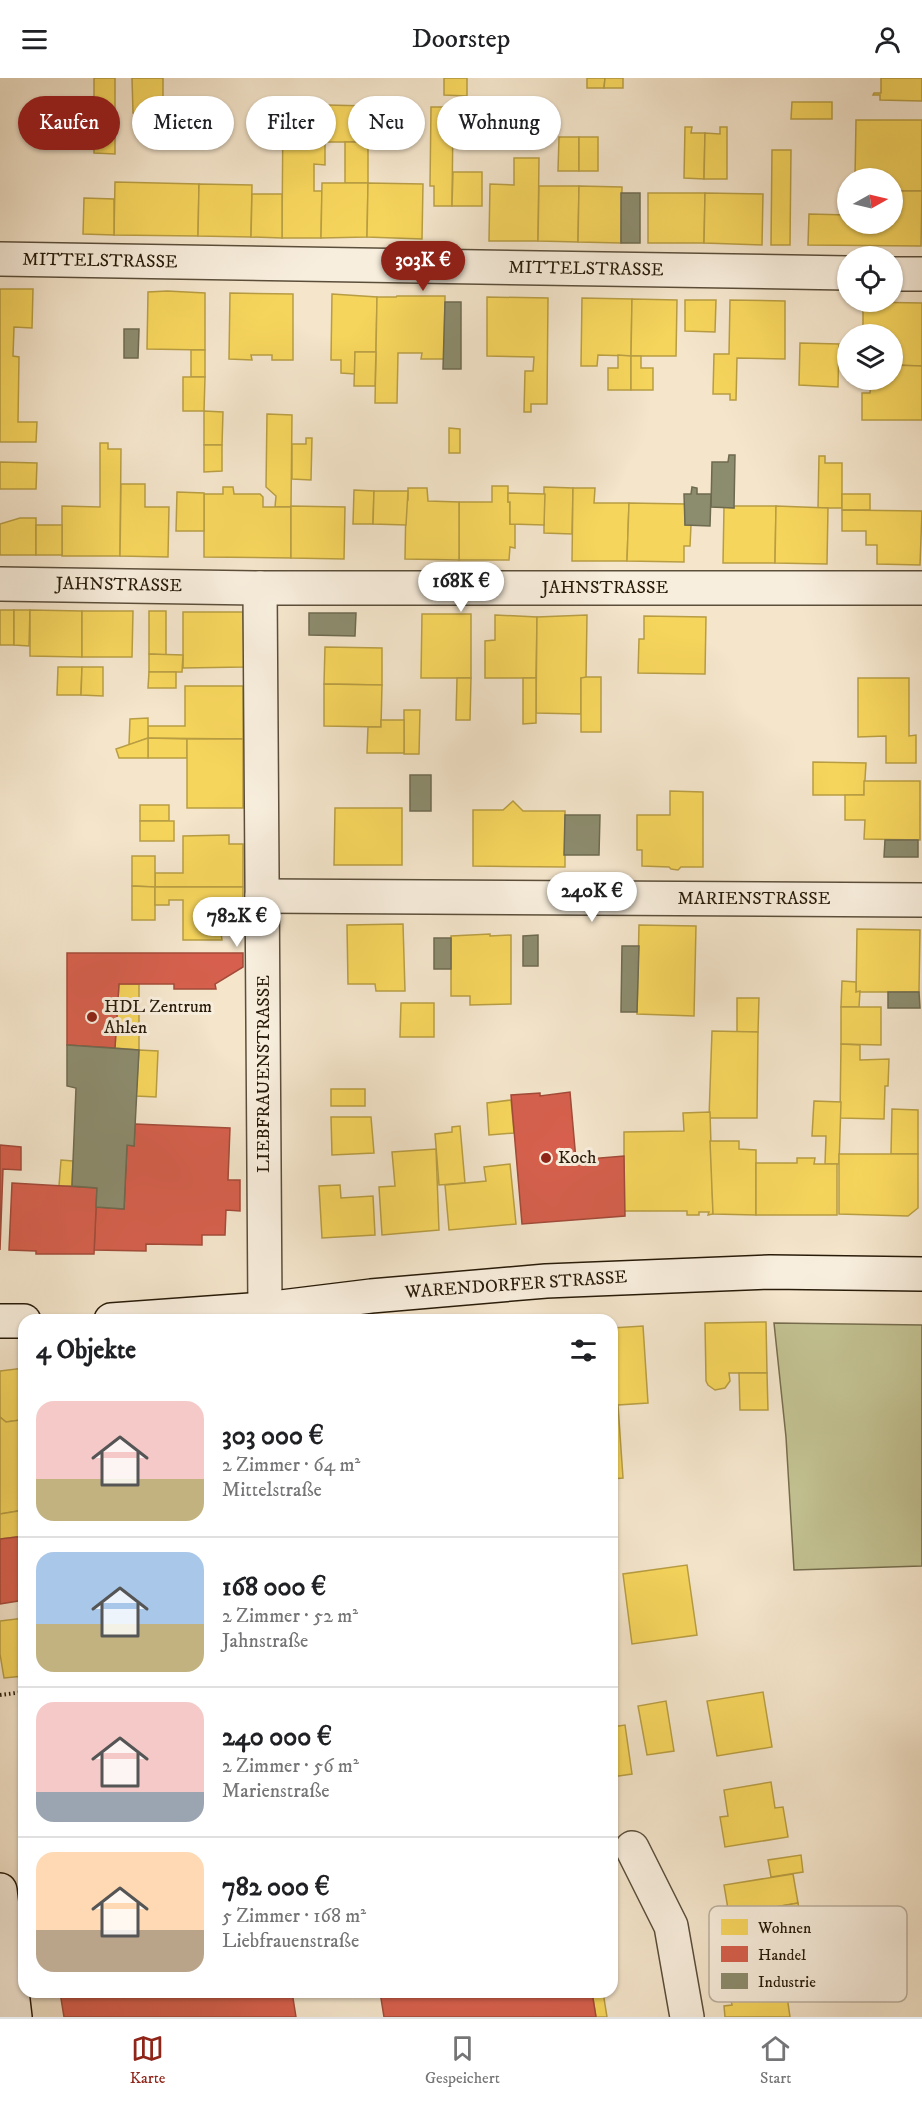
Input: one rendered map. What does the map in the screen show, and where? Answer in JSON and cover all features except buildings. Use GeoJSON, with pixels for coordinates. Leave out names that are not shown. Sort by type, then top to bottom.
{"type":"FeatureCollection","features":[{"type":"Feature","properties":{"kind":"street","name":"MITTELSTRASSE"},"geometry":{"type":"LineString","coordinates":[[0,259],[837,273]]}},
{"type":"Feature","properties":{"kind":"street"},"geometry":{"type":"LineString","coordinates":[[903,274],[922,274]]}},
{"type":"Feature","properties":{"kind":"street","name":"JAHNSTRASSE"},"geometry":{"type":"LineString","coordinates":[[0,584],[260,588],[922,588]]}},
{"type":"Feature","properties":{"kind":"street","name":"LIEBFRAUENSTRASSE"},"geometry":{"type":"LineString","coordinates":[[260,588],[266,1309]]}},
{"type":"Feature","properties":{"kind":"street","name":"MARIENSTRASSE"},"geometry":{"type":"LineString","coordinates":[[262,896],[922,900]]}},
{"type":"Feature","properties":{"kind":"street","name":"WARENDORFER STRASSE"},"geometry":{"type":"LineString","coordinates":[[196,1314],[546,1281],[770,1272],[922,1274]]}},
{"type":"Feature","properties":{"kind":"street"},"geometry":{"type":"LineString","coordinates":[[0,1321],[18,1321]]}},
{"type":"Feature","properties":{"kind":"street"},"geometry":{"type":"LineString","coordinates":[[632,1848],[671,1926],[687,2017]]}},
{"type":"Feature","properties":{"kind":"street"},"geometry":{"type":"LineString","coordinates":[[0,1890],[15,2017]]}},
{"type":"Feature","properties":{"kind":"path"},"geometry":{"type":"LineString","coordinates":[[0,1695],[18,1693]]}},
{"type":"Feature","properties":{"kind":"shaded area"},"geometry":{"type":"Polygon","coordinates":[[[774,1323],[922,1325],[922,1566],[794,1570],[786,1437],[774,1323]]]}},
{"type":"Feature","properties":{"kind":"place","name":"HDL Zentrum Ahlen"},"geometry":{"type":"Point","coordinates":[92,1017]}},
{"type":"Feature","properties":{"kind":"place","name":"Koch"},"geometry":{"type":"Point","coordinates":[546,1158]}}]}
